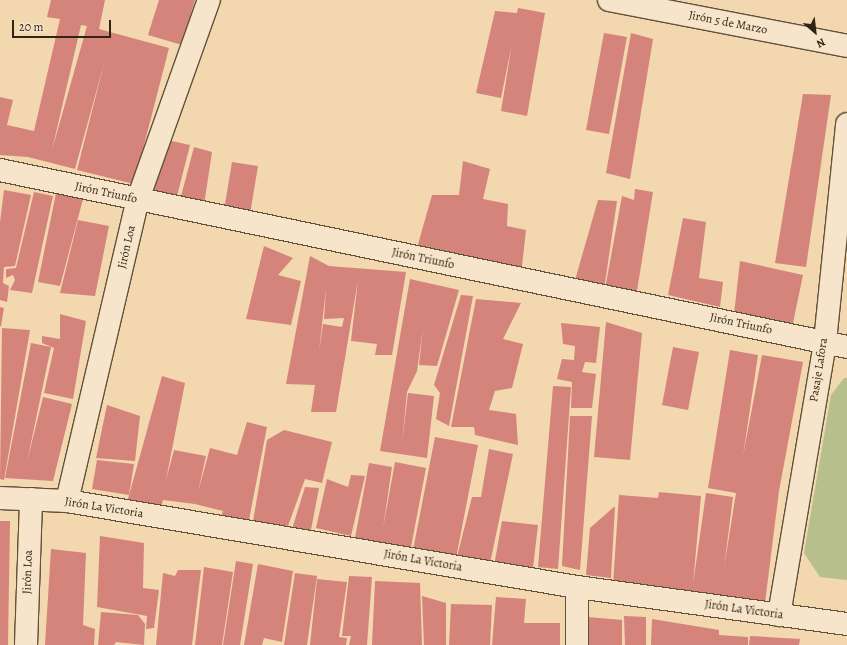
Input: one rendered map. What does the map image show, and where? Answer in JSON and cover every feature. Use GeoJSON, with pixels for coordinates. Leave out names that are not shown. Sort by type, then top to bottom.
{"type":"FeatureCollection","features":[{"type":"Feature","properties":{"kind":"street","name":"Jirón Loa"},"geometry":{"type":"LineString","coordinates":[[67,501],[138,199],[209,0]]}},
{"type":"Feature","properties":{"kind":"street","name":"Jirón 5 de Marzo"},"geometry":{"type":"LineString","coordinates":[[610,0],[847,46]]}},
{"type":"Feature","properties":{"kind":"street","name":"Pasaje Lafora"},"geometry":{"type":"LineString","coordinates":[[779,614],[824,342],[847,124]]}},
{"type":"Feature","properties":{"kind":"street","name":"Jirón Triunfo"},"geometry":{"type":"LineString","coordinates":[[0,170],[847,347]]}},
{"type":"Feature","properties":{"kind":"street","name":"Jirón La Victoria"},"geometry":{"type":"LineString","coordinates":[[0,498],[67,501],[577,587],[847,624]]}},
{"type":"Feature","properties":{"kind":"street","name":"Jirón Loa"},"geometry":{"type":"LineString","coordinates":[[26,645],[31,499]]}},
{"type":"Feature","properties":{"kind":"street"},"geometry":{"type":"LineString","coordinates":[[577,587],[577,645]]}},
{"type":"Feature","properties":{"kind":"green space"},"geometry":{"type":"Polygon","coordinates":[[[844,378],[847,378],[847,580],[820,577],[804,553],[831,395],[844,378]]]}},
{"type":"Feature","properties":{"kind":"building"},"geometry":{"type":"Polygon","coordinates":[[[51,0],[105,0],[99,29],[169,48],[134,184],[77,170],[105,60],[75,169],[28,157],[0,155],[0,97],[13,100],[7,125],[34,131],[60,19],[47,17],[51,0]],[[81,25],[52,150],[87,26],[81,25]]]}},
{"type":"Feature","properties":{"kind":"building"},"geometry":{"type":"Polygon","coordinates":[[[159,0],[195,0],[182,45],[148,35],[159,0]]]}},
{"type":"Feature","properties":{"kind":"building"},"geometry":{"type":"Polygon","coordinates":[[[518,8],[545,13],[527,116],[501,111],[512,44],[501,98],[476,93],[495,11],[517,13],[518,8]]]}},
{"type":"Feature","properties":{"kind":"building"},"geometry":{"type":"Polygon","coordinates":[[[604,33],[627,37],[609,134],[586,130],[604,33]]]}},
{"type":"Feature","properties":{"kind":"building"},"geometry":{"type":"Polygon","coordinates":[[[631,33],[653,39],[630,179],[606,173],[631,33]]]}},
{"type":"Feature","properties":{"kind":"building"},"geometry":{"type":"Polygon","coordinates":[[[803,94],[831,95],[806,267],[775,263],[803,94]]]}},
{"type":"Feature","properties":{"kind":"building"},"geometry":{"type":"Polygon","coordinates":[[[167,140],[190,145],[176,200],[152,193],[167,140]]]}},
{"type":"Feature","properties":{"kind":"building"},"geometry":{"type":"Polygon","coordinates":[[[194,147],[212,152],[204,205],[180,200],[194,147]]]}},
{"type":"Feature","properties":{"kind":"building"},"geometry":{"type":"Polygon","coordinates":[[[463,161],[490,169],[483,199],[508,204],[507,226],[526,230],[521,275],[415,255],[432,195],[459,195],[463,161]]]}},
{"type":"Feature","properties":{"kind":"building"},"geometry":{"type":"Polygon","coordinates":[[[232,162],[258,166],[250,214],[224,210],[232,162]]]}},
{"type":"Feature","properties":{"kind":"building"},"geometry":{"type":"Polygon","coordinates":[[[635,189],[653,192],[636,297],[605,289],[622,196],[634,200],[635,189]]]}},
{"type":"Feature","properties":{"kind":"building"},"geometry":{"type":"Polygon","coordinates":[[[4,190],[31,195],[15,266],[4,267],[3,283],[9,286],[7,302],[0,300],[0,222],[4,190]]]}},
{"type":"Feature","properties":{"kind":"building"},"geometry":{"type":"Polygon","coordinates":[[[34,192],[53,196],[32,293],[10,290],[15,280],[13,275],[6,278],[6,269],[16,268],[34,192]]]}},
{"type":"Feature","properties":{"kind":"building"},"geometry":{"type":"Polygon","coordinates":[[[56,193],[83,199],[60,286],[38,282],[56,193]]]}},
{"type":"Feature","properties":{"kind":"building"},"geometry":{"type":"Polygon","coordinates":[[[598,200],[617,201],[604,290],[573,287],[598,200]]]}},
{"type":"Feature","properties":{"kind":"building"},"geometry":{"type":"Polygon","coordinates":[[[683,218],[706,222],[699,278],[723,282],[720,307],[668,295],[683,218]]]}},
{"type":"Feature","properties":{"kind":"building"},"geometry":{"type":"Polygon","coordinates":[[[78,220],[109,226],[95,296],[60,293],[78,220]]]}},
{"type":"Feature","properties":{"kind":"building"},"geometry":{"type":"Polygon","coordinates":[[[264,246],[293,258],[278,275],[301,281],[291,325],[246,319],[264,246]]]}},
{"type":"Feature","properties":{"kind":"building"},"geometry":{"type":"Polygon","coordinates":[[[310,256],[329,266],[406,272],[392,355],[375,355],[377,344],[351,341],[358,280],[336,412],[311,412],[315,385],[286,384],[310,256]],[[326,288],[319,352],[323,324],[342,327],[344,318],[324,319],[326,288]]]}},
{"type":"Feature","properties":{"kind":"building"},"geometry":{"type":"Polygon","coordinates":[[[740,261],[803,275],[793,323],[734,314],[740,261]]]}},
{"type":"Feature","properties":{"kind":"building"},"geometry":{"type":"Polygon","coordinates":[[[410,279],[459,290],[437,366],[419,365],[423,328],[417,371],[407,392],[402,444],[408,393],[434,396],[427,458],[380,451],[410,279]]]}},
{"type":"Feature","properties":{"kind":"building"},"geometry":{"type":"Polygon","coordinates":[[[461,295],[473,296],[449,426],[436,419],[440,393],[434,385],[461,295]]]}},
{"type":"Feature","properties":{"kind":"building"},"geometry":{"type":"Polygon","coordinates":[[[476,299],[521,303],[503,339],[523,344],[512,388],[495,391],[489,410],[516,414],[518,445],[475,435],[474,427],[451,427],[476,299]]]}},
{"type":"Feature","properties":{"kind":"building"},"geometry":{"type":"Polygon","coordinates":[[[0,307],[4,308],[1,326],[0,326],[0,307]]]}},
{"type":"Feature","properties":{"kind":"building"},"geometry":{"type":"Polygon","coordinates":[[[60,314],[86,321],[73,399],[44,393],[54,348],[42,343],[42,336],[60,339],[60,314]]]}},
{"type":"Feature","properties":{"kind":"building"},"geometry":{"type":"Polygon","coordinates":[[[606,322],[642,333],[630,460],[594,457],[606,322]]]}},
{"type":"Feature","properties":{"kind":"building"},"geometry":{"type":"Polygon","coordinates":[[[561,323],[600,327],[596,363],[585,362],[582,372],[596,374],[592,408],[571,408],[572,382],[557,379],[562,359],[574,360],[575,346],[563,344],[561,323]]]}},
{"type":"Feature","properties":{"kind":"building"},"geometry":{"type":"Polygon","coordinates":[[[2,328],[30,330],[4,480],[0,479],[2,328]]]}},
{"type":"Feature","properties":{"kind":"building"},"geometry":{"type":"Polygon","coordinates":[[[31,343],[51,347],[27,462],[43,397],[72,404],[53,481],[5,478],[31,343]]]}},
{"type":"Feature","properties":{"kind":"building"},"geometry":{"type":"Polygon","coordinates":[[[673,347],[699,352],[688,410],[662,405],[673,347]]]}},
{"type":"Feature","properties":{"kind":"building"},"geometry":{"type":"Polygon","coordinates":[[[730,350],[758,355],[743,456],[762,355],[803,362],[779,491],[765,603],[613,584],[619,495],[658,498],[659,492],[701,496],[693,584],[706,493],[733,497],[724,568],[736,493],[708,488],[730,350]]]}},
{"type":"Feature","properties":{"kind":"building"},"geometry":{"type":"Polygon","coordinates":[[[162,376],[185,383],[166,480],[174,450],[206,456],[198,492],[210,448],[237,455],[247,422],[267,427],[249,520],[221,516],[223,511],[195,504],[163,500],[161,507],[128,499],[162,376]]]}},
{"type":"Feature","properties":{"kind":"building"},"geometry":{"type":"Polygon","coordinates":[[[553,386],[571,387],[558,569],[538,567],[553,386]]]}},
{"type":"Feature","properties":{"kind":"building"},"geometry":{"type":"Polygon","coordinates":[[[107,405],[140,416],[135,461],[96,458],[107,405]]]}},
{"type":"Feature","properties":{"kind":"building"},"geometry":{"type":"Polygon","coordinates":[[[570,416],[592,416],[580,570],[562,566],[570,416]]]}},
{"type":"Feature","properties":{"kind":"building"},"geometry":{"type":"Polygon","coordinates":[[[284,430],[332,442],[322,483],[305,479],[288,526],[253,521],[267,440],[284,430]]]}},
{"type":"Feature","properties":{"kind":"building"},"geometry":{"type":"Polygon","coordinates":[[[435,437],[478,445],[456,558],[413,550],[435,437]]]}},
{"type":"Feature","properties":{"kind":"building"},"geometry":{"type":"Polygon","coordinates":[[[489,449],[513,454],[489,568],[455,565],[472,497],[481,497],[489,449]]]}},
{"type":"Feature","properties":{"kind":"building"},"geometry":{"type":"Polygon","coordinates":[[[97,460],[134,464],[129,495],[92,489],[97,460]]]}},
{"type":"Feature","properties":{"kind":"building"},"geometry":{"type":"Polygon","coordinates":[[[395,462],[426,468],[409,558],[355,538],[369,463],[392,467],[383,528],[395,462]]]}},
{"type":"Feature","properties":{"kind":"building"},"geometry":{"type":"Polygon","coordinates":[[[351,475],[365,476],[351,536],[316,528],[327,479],[348,487],[351,475]]]}},
{"type":"Feature","properties":{"kind":"building"},"geometry":{"type":"Polygon","coordinates":[[[305,487],[319,488],[310,535],[292,529],[305,487]]]}},
{"type":"Feature","properties":{"kind":"building"},"geometry":{"type":"Polygon","coordinates":[[[615,506],[611,578],[586,575],[590,528],[615,506]]]}},
{"type":"Feature","properties":{"kind":"building"},"geometry":{"type":"Polygon","coordinates":[[[0,521],[10,521],[8,645],[0,645],[0,521]]]}},
{"type":"Feature","properties":{"kind":"building"},"geometry":{"type":"Polygon","coordinates":[[[502,521],[538,525],[533,568],[494,566],[502,521]]]}},
{"type":"Feature","properties":{"kind":"building"},"geometry":{"type":"Polygon","coordinates":[[[100,536],[144,543],[143,588],[159,590],[154,628],[146,629],[147,616],[97,607],[100,536]]]}},
{"type":"Feature","properties":{"kind":"building"},"geometry":{"type":"Polygon","coordinates":[[[51,549],[86,553],[83,625],[95,629],[94,645],[45,645],[51,549]]]}},
{"type":"Feature","properties":{"kind":"building"},"geometry":{"type":"Polygon","coordinates":[[[236,561],[253,564],[240,645],[223,645],[236,561]]]}},
{"type":"Feature","properties":{"kind":"building"},"geometry":{"type":"Polygon","coordinates":[[[258,564],[293,571],[282,642],[264,638],[262,645],[244,645],[258,564]]]}},
{"type":"Feature","properties":{"kind":"building"},"geometry":{"type":"Polygon","coordinates":[[[204,567],[233,572],[222,645],[195,645],[204,567]]]}},
{"type":"Feature","properties":{"kind":"building"},"geometry":{"type":"Polygon","coordinates":[[[178,570],[201,570],[192,645],[156,645],[163,573],[175,576],[178,570]]]}},
{"type":"Feature","properties":{"kind":"building"},"geometry":{"type":"Polygon","coordinates":[[[295,573],[317,576],[307,645],[284,645],[295,573]]]}},
{"type":"Feature","properties":{"kind":"building"},"geometry":{"type":"Polygon","coordinates":[[[349,576],[372,577],[367,645],[349,645],[351,636],[342,636],[349,576]]]}},
{"type":"Feature","properties":{"kind":"building"},"geometry":{"type":"Polygon","coordinates":[[[317,579],[347,582],[339,637],[347,638],[346,645],[310,645],[317,579]]]}},
{"type":"Feature","properties":{"kind":"building"},"geometry":{"type":"Polygon","coordinates":[[[375,581],[420,583],[422,645],[372,645],[375,581]]]}},
{"type":"Feature","properties":{"kind":"building"},"geometry":{"type":"Polygon","coordinates":[[[422,596],[446,603],[446,645],[424,645],[422,596]]]}},
{"type":"Feature","properties":{"kind":"building"},"geometry":{"type":"Polygon","coordinates":[[[496,597],[526,599],[524,623],[560,623],[560,645],[492,645],[496,597]]]}},
{"type":"Feature","properties":{"kind":"building"},"geometry":{"type":"Polygon","coordinates":[[[451,604],[492,605],[490,645],[449,645],[451,604]]]}},
{"type":"Feature","properties":{"kind":"building"},"geometry":{"type":"Polygon","coordinates":[[[101,612],[138,615],[145,624],[144,645],[116,642],[114,645],[98,645],[101,612]]]}},
{"type":"Feature","properties":{"kind":"building"},"geometry":{"type":"Polygon","coordinates":[[[624,616],[646,617],[646,645],[625,645],[624,616]]]}},
{"type":"Feature","properties":{"kind":"building"},"geometry":{"type":"Polygon","coordinates":[[[588,617],[622,620],[622,645],[586,645],[588,617]]]}},
{"type":"Feature","properties":{"kind":"building"},"geometry":{"type":"Polygon","coordinates":[[[652,619],[719,630],[719,635],[748,637],[748,645],[651,645],[652,619]]]}},
{"type":"Feature","properties":{"kind":"building"},"geometry":{"type":"Polygon","coordinates":[[[750,636],[800,639],[799,645],[749,645],[750,636]]]}}]}
